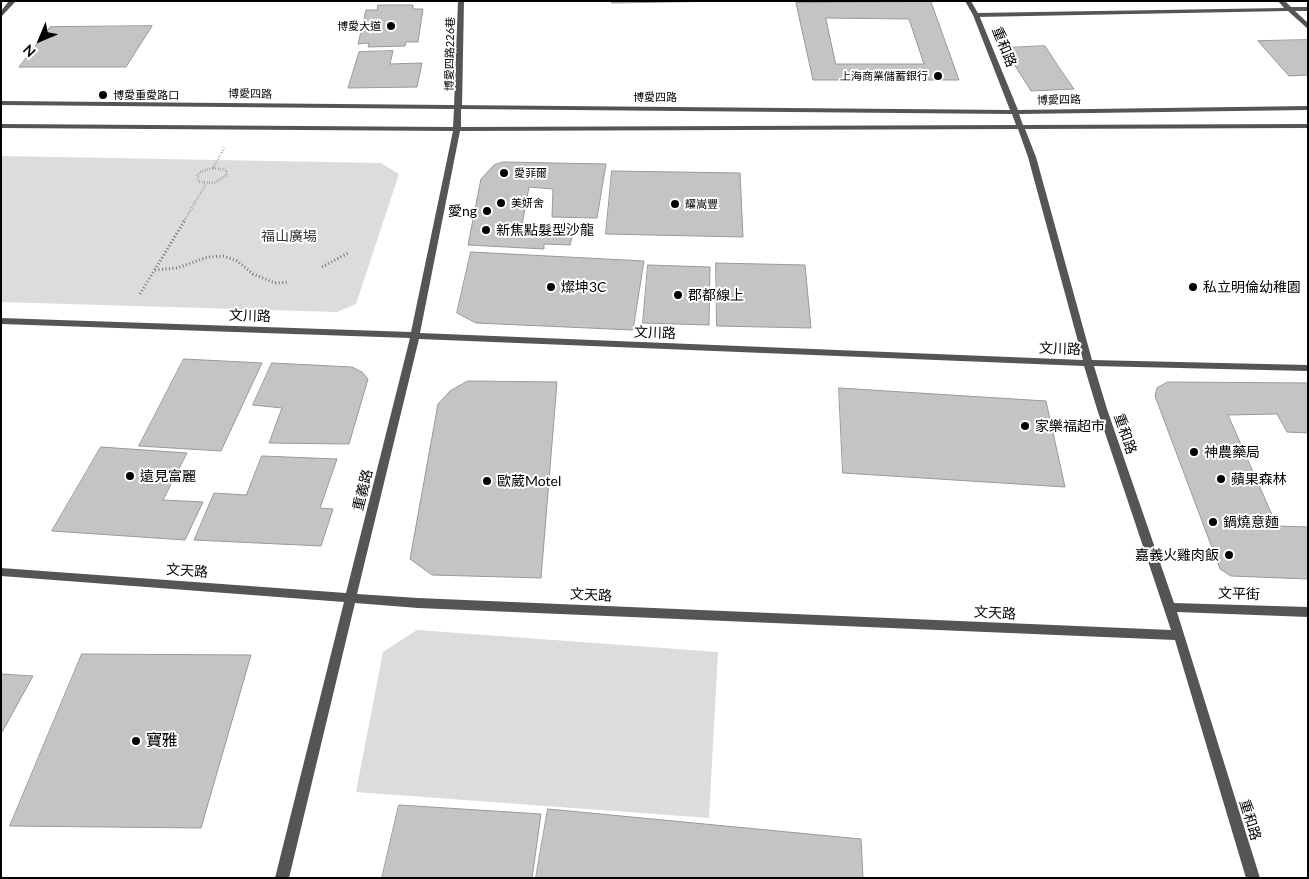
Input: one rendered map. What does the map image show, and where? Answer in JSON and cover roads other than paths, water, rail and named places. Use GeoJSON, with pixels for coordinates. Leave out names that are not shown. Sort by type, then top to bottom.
{"type":"FeatureCollection","features":[{"type":"Feature","properties":{"kind":"street"},"geometry":{"type":"LineString","coordinates":[[1,15],[13,1]]}},
{"type":"Feature","properties":{"kind":"street","name":"博愛四路226巷"},"geometry":{"type":"LineString","coordinates":[[458,107],[461,1]]}},
{"type":"Feature","properties":{"kind":"street","name":"重和路"},"geometry":{"type":"LineString","coordinates":[[968,1],[976,15],[1015,112],[1034,166],[1088,364],[1179,635],[1253,878]]}},
{"type":"Feature","properties":{"kind":"street"},"geometry":{"type":"LineString","coordinates":[[1280,1],[1308,27]]}},
{"type":"Feature","properties":{"kind":"street"},"geometry":{"type":"LineString","coordinates":[[976,15],[1308,9]]}},
{"type":"Feature","properties":{"kind":"street","name":"博愛四路"},"geometry":{"type":"LineString","coordinates":[[1,103],[1015,112],[1308,108]]}},
{"type":"Feature","properties":{"kind":"street","name":"重義路"},"geometry":{"type":"LineString","coordinates":[[282,878],[415,336],[457,130],[458,107]]}},
{"type":"Feature","properties":{"kind":"street"},"geometry":{"type":"LineString","coordinates":[[1,126],[457,130],[1308,126]]}},
{"type":"Feature","properties":{"kind":"street","name":"文川路"},"geometry":{"type":"LineString","coordinates":[[1,321],[1088,364],[1308,368]]}},
{"type":"Feature","properties":{"kind":"street","name":"文天路"},"geometry":{"type":"LineString","coordinates":[[1,572],[350,598],[1179,635]]}},
{"type":"Feature","properties":{"kind":"street","name":"文平街"},"geometry":{"type":"LineString","coordinates":[[1169,607],[1308,612]]}},
{"type":"Feature","properties":{"kind":"place","name":"博愛大道"},"geometry":{"type":"Point","coordinates":[391,26]}},
{"type":"Feature","properties":{"kind":"place","name":"上海商業儲蓄銀行"},"geometry":{"type":"Point","coordinates":[938,76]}},
{"type":"Feature","properties":{"kind":"place","name":"博愛重愛路口"},"geometry":{"type":"Point","coordinates":[103,95]}},
{"type":"Feature","properties":{"kind":"place","name":"愛菲爾"},"geometry":{"type":"Point","coordinates":[504,173]}},
{"type":"Feature","properties":{"kind":"place","name":"美妍舍"},"geometry":{"type":"Point","coordinates":[501,203]}},
{"type":"Feature","properties":{"kind":"place","name":"耀嵩豐"},"geometry":{"type":"Point","coordinates":[675,204]}},
{"type":"Feature","properties":{"kind":"place","name":"愛ng"},"geometry":{"type":"Point","coordinates":[487,211]}},
{"type":"Feature","properties":{"kind":"place","name":"新焦點髮型沙龍"},"geometry":{"type":"Point","coordinates":[486,230]}},
{"type":"Feature","properties":{"kind":"place","name":"燦坤3C"},"geometry":{"type":"Point","coordinates":[551,287]}},
{"type":"Feature","properties":{"kind":"place","name":"私立明倫幼稚園"},"geometry":{"type":"Point","coordinates":[1193,287]}},
{"type":"Feature","properties":{"kind":"place","name":"郡都線上"},"geometry":{"type":"Point","coordinates":[678,295]}},
{"type":"Feature","properties":{"kind":"place","name":"家樂福超市"},"geometry":{"type":"Point","coordinates":[1025,426]}},
{"type":"Feature","properties":{"kind":"place","name":"神農藥局"},"geometry":{"type":"Point","coordinates":[1194,452]}},
{"type":"Feature","properties":{"kind":"place","name":"遠見富麗"},"geometry":{"type":"Point","coordinates":[130,476]}},
{"type":"Feature","properties":{"kind":"place","name":"蘋果森林"},"geometry":{"type":"Point","coordinates":[1221,479]}},
{"type":"Feature","properties":{"kind":"place","name":"歐葳Motel"},"geometry":{"type":"Point","coordinates":[487,481]}},
{"type":"Feature","properties":{"kind":"place","name":"鍋燒意麵"},"geometry":{"type":"Point","coordinates":[1213,522]}},
{"type":"Feature","properties":{"kind":"place","name":"嘉義火雞肉飯"},"geometry":{"type":"Point","coordinates":[1229,555]}},
{"type":"Feature","properties":{"kind":"place","name":"寶雅"},"geometry":{"type":"Point","coordinates":[136,741]}},
{"type":"Feature","properties":{"kind":"park label","name":"福山廣場"},"geometry":{"type":"Point","coordinates":[289,236]}}]}
